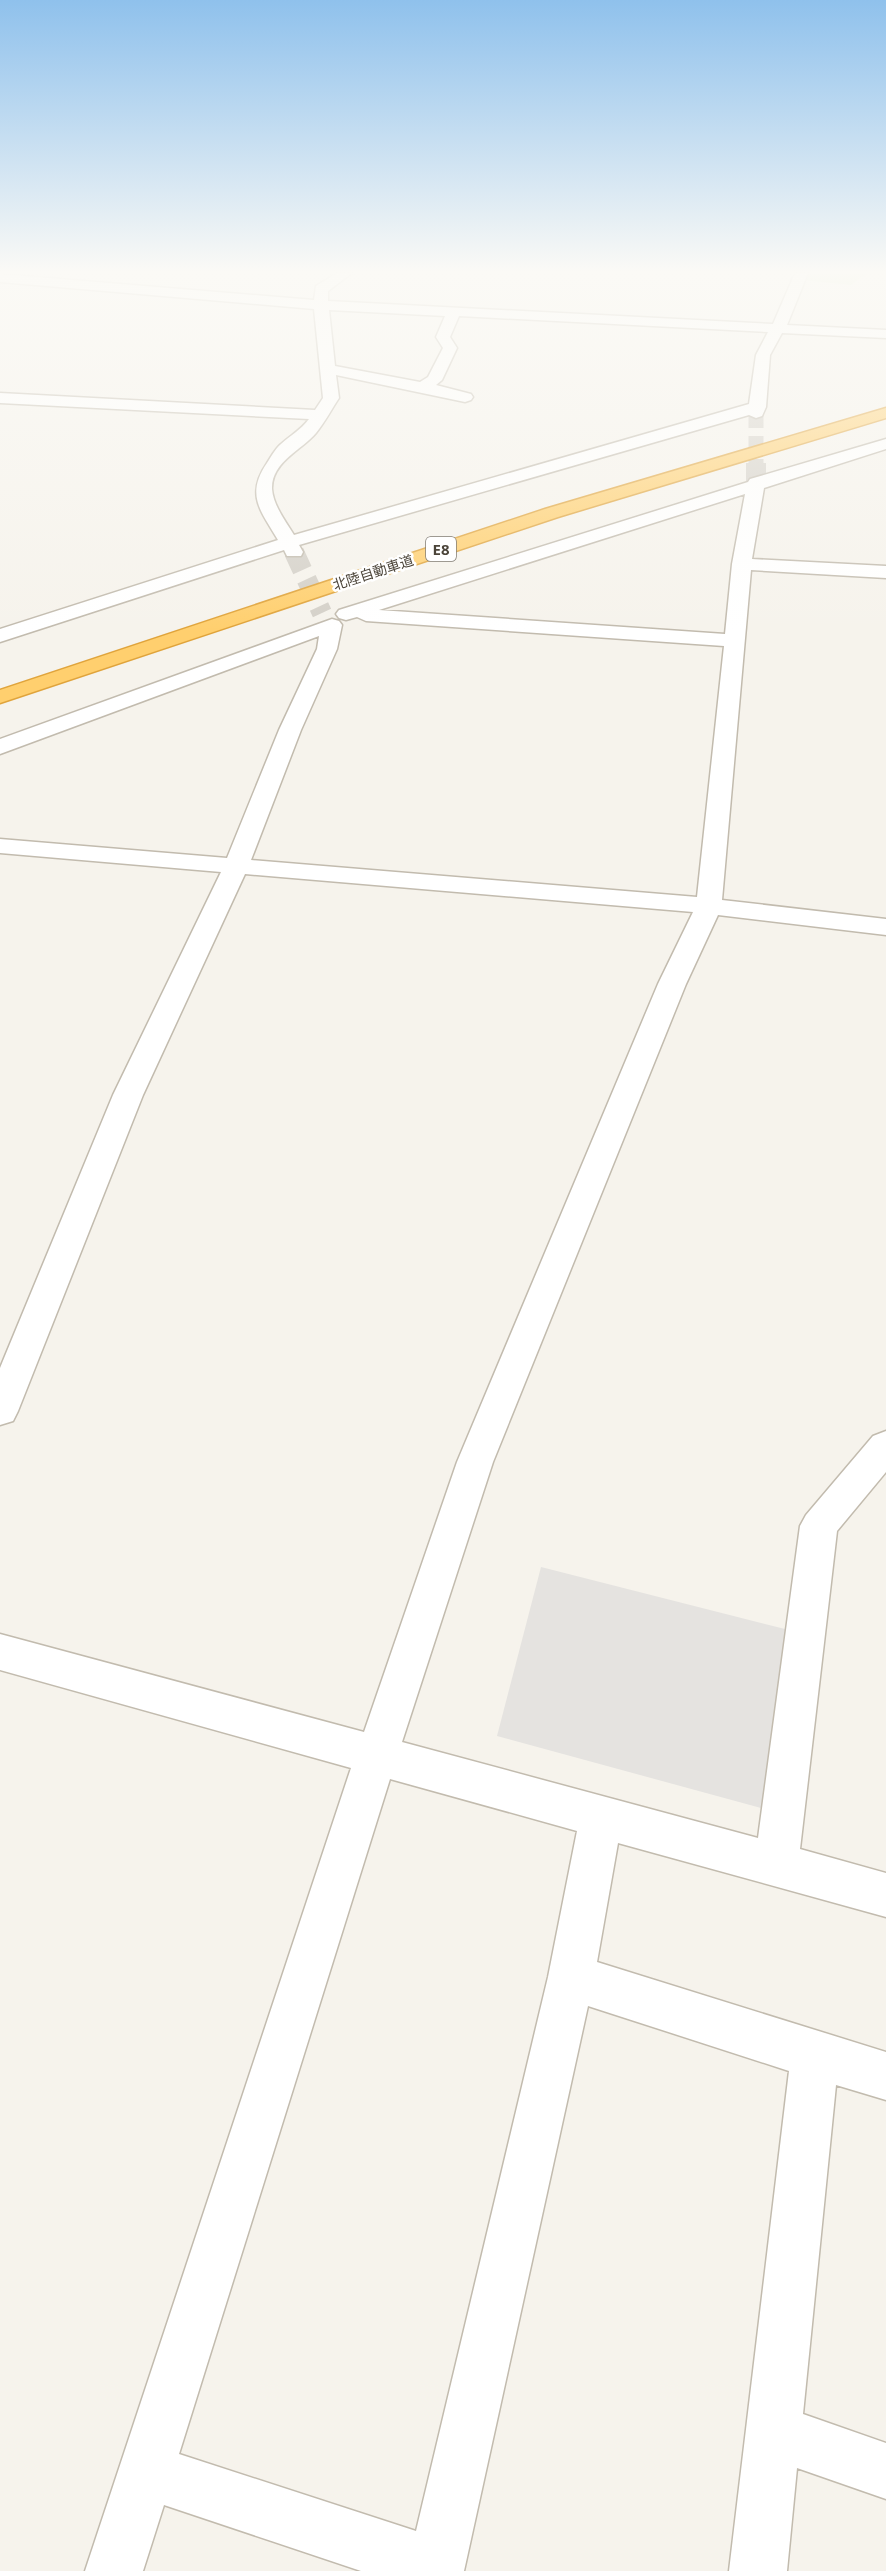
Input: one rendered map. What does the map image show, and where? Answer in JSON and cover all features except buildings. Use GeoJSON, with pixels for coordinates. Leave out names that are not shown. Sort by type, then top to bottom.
{"type":"FeatureCollection","features":[{"type":"Feature","properties":{"kind":"highway","name":"北陸自動車道"},"geometry":{"type":"LineString","coordinates":[[0,697],[199,619],[553,497],[886,399]]}},
{"type":"Feature","properties":{"kind":"highway","name":"北陸自動車道"},"geometry":{"type":"LineString","coordinates":[[199,619],[886,413]]}},
{"type":"Feature","properties":{"kind":"highway"},"geometry":{"type":"LineString","coordinates":[[0,706],[199,619]]}},
{"type":"Feature","properties":{"kind":"street"},"geometry":{"type":"LineString","coordinates":[[292,547],[269,508],[263,489],[267,475],[285,449],[309,431],[331,398],[330,393]]}},
{"type":"Feature","properties":{"kind":"street"},"geometry":{"type":"LineString","coordinates":[[448,393],[465,397]]}},
{"type":"Feature","properties":{"kind":"street"},"geometry":{"type":"LineString","coordinates":[[0,636],[757,410],[760,393]]}},
{"type":"Feature","properties":{"kind":"street"},"geometry":{"type":"LineString","coordinates":[[0,398],[320,415]]}},
{"type":"Feature","properties":{"kind":"street"},"geometry":{"type":"LineString","coordinates":[[0,747],[339,619],[756,483],[886,444]]}},
{"type":"Feature","properties":{"kind":"street"},"geometry":{"type":"LineString","coordinates":[[114,2571],[376,1754],[475,1462],[672,984],[709,906],[742,564],[756,483]]}},
{"type":"Feature","properties":{"kind":"street"},"geometry":{"type":"LineString","coordinates":[[742,564],[886,572]]}},
{"type":"Feature","properties":{"kind":"street"},"geometry":{"type":"LineString","coordinates":[[339,619],[735,641]]}},
{"type":"Feature","properties":{"kind":"street"},"geometry":{"type":"LineString","coordinates":[[0,1411],[128,1095],[236,866],[290,730],[339,619]]}},
{"type":"Feature","properties":{"kind":"street"},"geometry":{"type":"LineString","coordinates":[[0,846],[709,906],[886,927]]}},
{"type":"Feature","properties":{"kind":"street"},"geometry":{"type":"LineString","coordinates":[[776,1865],[819,1526],[886,1446]]}},
{"type":"Feature","properties":{"kind":"street"},"geometry":{"type":"LineString","coordinates":[[0,1652],[886,1895]]}},
{"type":"Feature","properties":{"kind":"street"},"geometry":{"type":"LineString","coordinates":[[146,2471],[436,2569],[571,1977],[601,1817]]}},
{"type":"Feature","properties":{"kind":"street"},"geometry":{"type":"LineString","coordinates":[[571,1977],[886,2076]]}},
{"type":"Feature","properties":{"kind":"street"},"geometry":{"type":"LineString","coordinates":[[758,2571],[815,2055]]}},
{"type":"Feature","properties":{"kind":"street"},"geometry":{"type":"LineString","coordinates":[[772,2431],[886,2471]]}},
{"type":"Feature","properties":{"kind":"shaded area"},"geometry":{"type":"Polygon","coordinates":[[[541,1567],[793,1631],[761,1808],[497,1736],[541,1567]]]}},
{"type":"Feature","properties":{"kind":"tunnel"},"geometry":{"type":"LineString","coordinates":[[756,413],[756,483]]}},
{"type":"Feature","properties":{"kind":"tunnel"},"geometry":{"type":"LineString","coordinates":[[294,552],[322,613]]}}]}
